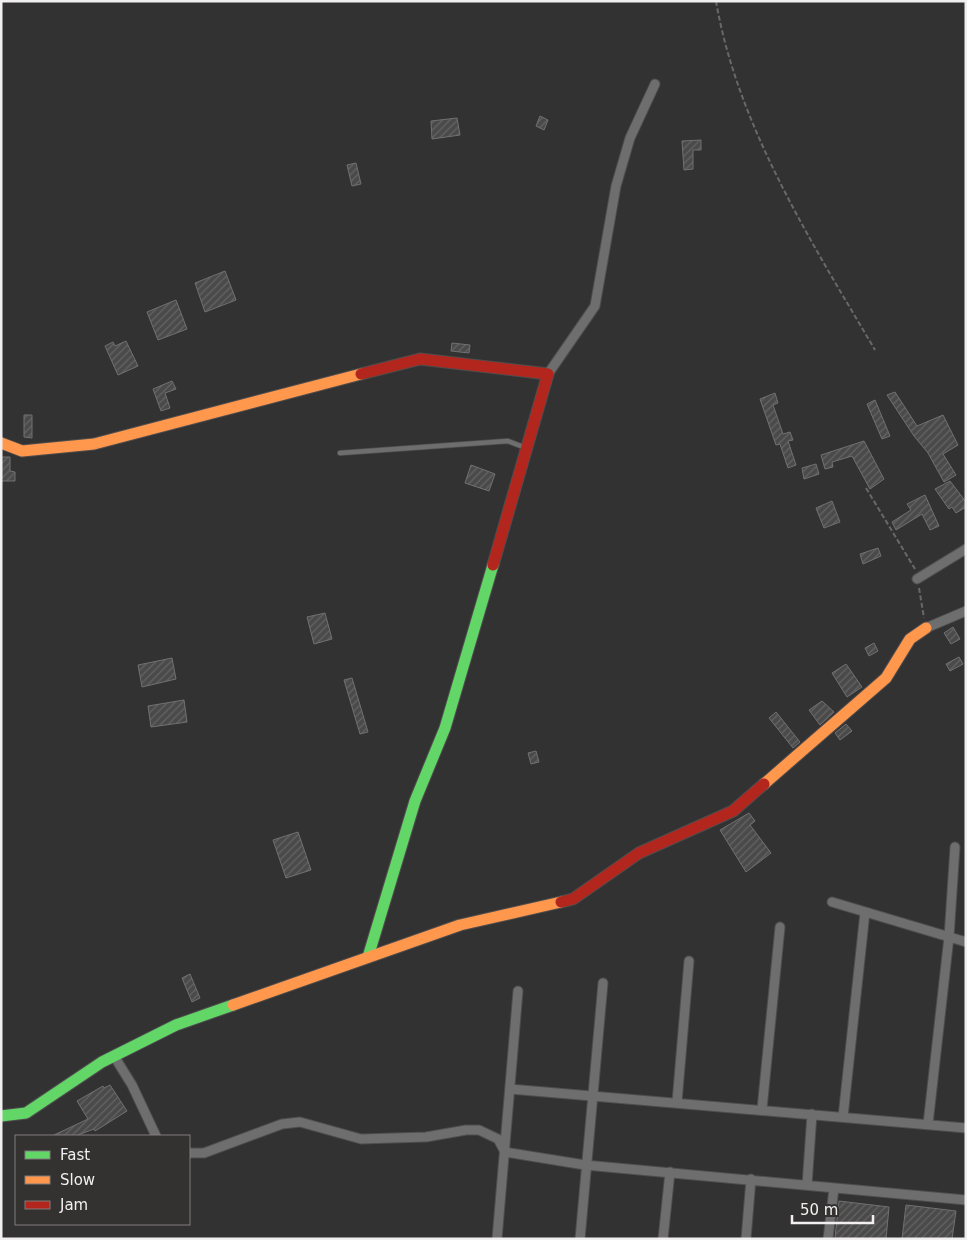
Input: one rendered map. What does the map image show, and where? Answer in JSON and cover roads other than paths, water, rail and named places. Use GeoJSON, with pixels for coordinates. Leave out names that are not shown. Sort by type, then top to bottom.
{"type":"FeatureCollection","features":[{"type":"Feature","properties":{"kind":"street"},"geometry":{"type":"LineString","coordinates":[[368,957],[415,802],[445,728],[548,374],[595,306],[616,186],[630,138],[656,84]]}},
{"type":"Feature","properties":{"kind":"street"},"geometry":{"type":"LineString","coordinates":[[1,443],[22,451],[94,444],[420,359],[548,374]]}},
{"type":"Feature","properties":{"kind":"street"},"geometry":{"type":"LineString","coordinates":[[917,580],[966,549]]}},
{"type":"Feature","properties":{"kind":"street"},"geometry":{"type":"LineString","coordinates":[[1,1116],[26,1113],[114,1056],[176,1025],[460,925],[573,899],[639,853],[729,814],[886,678],[910,639],[926,628],[966,611]]}},
{"type":"Feature","properties":{"kind":"street"},"geometry":{"type":"LineString","coordinates":[[928,1124],[948,937],[955,847]]}},
{"type":"Feature","properties":{"kind":"street"},"geometry":{"type":"LineString","coordinates":[[832,902],[966,942]]}},
{"type":"Feature","properties":{"kind":"street"},"geometry":{"type":"LineString","coordinates":[[844,1117],[865,912]]}},
{"type":"Feature","properties":{"kind":"street"},"geometry":{"type":"LineString","coordinates":[[762,1109],[780,926]]}},
{"type":"Feature","properties":{"kind":"street"},"geometry":{"type":"LineString","coordinates":[[677,1102],[689,961]]}},
{"type":"Feature","properties":{"kind":"street"},"geometry":{"type":"LineString","coordinates":[[580,1239],[585,1164],[604,982]]}},
{"type":"Feature","properties":{"kind":"street"},"geometry":{"type":"LineString","coordinates":[[497,1239],[518,991]]}},
{"type":"Feature","properties":{"kind":"street"},"geometry":{"type":"LineString","coordinates":[[114,1056],[132,1085],[156,1135]]}},
{"type":"Feature","properties":{"kind":"street"},"geometry":{"type":"LineString","coordinates":[[510,1089],[592,1094],[966,1128]]}},
{"type":"Feature","properties":{"kind":"street"},"geometry":{"type":"LineString","coordinates":[[807,1185],[812,1114]]}},
{"type":"Feature","properties":{"kind":"street"},"geometry":{"type":"LineString","coordinates":[[190,1153],[204,1153],[282,1124],[300,1122],[361,1139],[426,1137],[466,1130],[478,1130],[498,1139],[505,1152]]}},
{"type":"Feature","properties":{"kind":"street"},"geometry":{"type":"LineString","coordinates":[[505,1152],[585,1164],[966,1200]]}},
{"type":"Feature","properties":{"kind":"street"},"geometry":{"type":"LineString","coordinates":[[663,1239],[670,1172]]}},
{"type":"Feature","properties":{"kind":"street"},"geometry":{"type":"LineString","coordinates":[[746,1239],[751,1179]]}},
{"type":"Feature","properties":{"kind":"street"},"geometry":{"type":"LineString","coordinates":[[828,1239],[834,1188]]}},
{"type":"Feature","properties":{"kind":"lane"},"geometry":{"type":"LineString","coordinates":[[340,453],[508,441],[527,448]]}}]}
